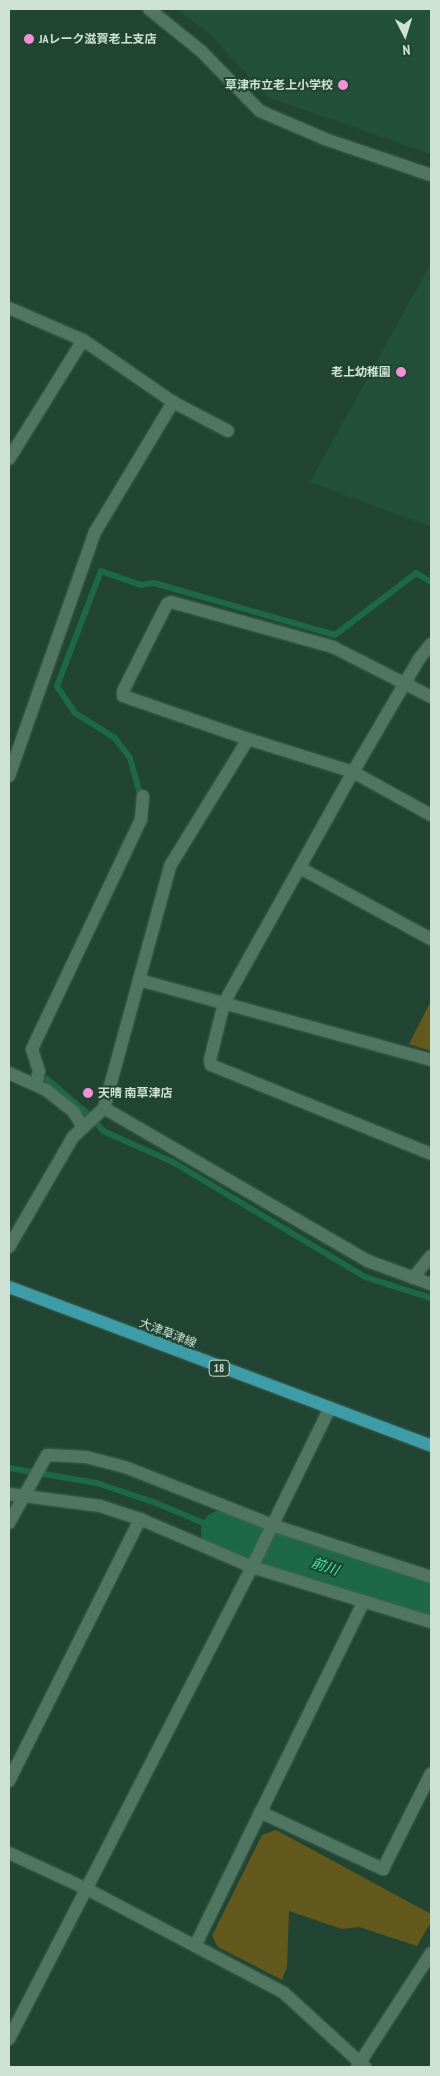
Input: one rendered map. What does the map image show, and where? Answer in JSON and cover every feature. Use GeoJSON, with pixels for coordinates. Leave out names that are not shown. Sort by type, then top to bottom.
{"type":"FeatureCollection","features":[{"type":"Feature","properties":{"kind":"main road","name":"大津草津線"},"geometry":{"type":"LineString","coordinates":[[9,1287],[329,1410],[431,1446]]}},
{"type":"Feature","properties":{"kind":"street"},"geometry":{"type":"LineString","coordinates":[[149,9],[201,51],[260,111],[325,139],[431,175]]}},
{"type":"Feature","properties":{"kind":"street"},"geometry":{"type":"LineString","coordinates":[[9,308],[83,340],[173,402],[228,432]]}},
{"type":"Feature","properties":{"kind":"street"},"geometry":{"type":"LineString","coordinates":[[9,459],[83,340]]}},
{"type":"Feature","properties":{"kind":"street"},"geometry":{"type":"LineString","coordinates":[[9,776],[95,532],[173,402]]}},
{"type":"Feature","properties":{"kind":"street"},"geometry":{"type":"LineString","coordinates":[[431,697],[333,647],[171,602],[166,604],[123,690],[123,696],[248,739],[353,772],[431,815]]}},
{"type":"Feature","properties":{"kind":"street"},"geometry":{"type":"LineString","coordinates":[[431,644],[419,659],[353,772],[302,869],[224,1003],[210,1060],[212,1065],[431,1154]]}},
{"type":"Feature","properties":{"kind":"street"},"geometry":{"type":"LineString","coordinates":[[9,1246],[73,1137],[104,1108],[170,866],[248,739]]}},
{"type":"Feature","properties":{"kind":"street"},"geometry":{"type":"LineString","coordinates":[[36,1085],[39,1071],[32,1049],[142,819],[143,796]]}},
{"type":"Feature","properties":{"kind":"street"},"geometry":{"type":"LineString","coordinates":[[302,869],[431,940]]}},
{"type":"Feature","properties":{"kind":"street"},"geometry":{"type":"LineString","coordinates":[[139,980],[431,1060]]}},
{"type":"Feature","properties":{"kind":"street"},"geometry":{"type":"LineString","coordinates":[[9,1073],[36,1085],[73,1111],[84,1127]]}},
{"type":"Feature","properties":{"kind":"street"},"geometry":{"type":"LineString","coordinates":[[104,1108],[351,1251],[431,1284]]}},
{"type":"Feature","properties":{"kind":"street"},"geometry":{"type":"LineString","coordinates":[[413,1278],[431,1256]]}},
{"type":"Feature","properties":{"kind":"street"},"geometry":{"type":"LineString","coordinates":[[9,2039],[88,1889],[252,1567],[329,1410]]}},
{"type":"Feature","properties":{"kind":"street"},"geometry":{"type":"LineString","coordinates":[[9,1523],[22,1496],[47,1455],[86,1457],[125,1467],[272,1526],[431,1577]]}},
{"type":"Feature","properties":{"kind":"street"},"geometry":{"type":"LineString","coordinates":[[9,1494],[100,1506],[140,1519],[252,1567],[431,1622]]}},
{"type":"Feature","properties":{"kind":"street"},"geometry":{"type":"LineString","coordinates":[[9,1781],[140,1519]]}},
{"type":"Feature","properties":{"kind":"street"},"geometry":{"type":"LineString","coordinates":[[194,1946],[364,1601]]}},
{"type":"Feature","properties":{"kind":"street"},"geometry":{"type":"LineString","coordinates":[[260,1812],[383,1868],[431,1773]]}},
{"type":"Feature","properties":{"kind":"street"},"geometry":{"type":"LineString","coordinates":[[9,1853],[88,1889],[284,1993],[361,2066],[426,1973],[431,1953]]}},
{"type":"Feature","properties":{"kind":"shaded area","name":"草津市立老上小学校"},"geometry":{"type":"Polygon","coordinates":[[[176,9],[431,9],[431,154],[267,97],[210,34],[176,9]]]}},
{"type":"Feature","properties":{"kind":"shaded area","name":"老上幼稚園"},"geometry":{"type":"Polygon","coordinates":[[[431,263],[431,527],[310,482],[431,263]]]}},
{"type":"Feature","properties":{"kind":"shaded area"},"geometry":{"type":"Polygon","coordinates":[[[431,1001],[431,1051],[409,1044],[431,1001]]]}},
{"type":"Feature","properties":{"kind":"shaded area"},"geometry":{"type":"Polygon","coordinates":[[[276,1830],[431,1914],[431,1922],[417,1946],[359,1927],[342,1929],[289,1911],[287,1967],[282,1980],[218,1947],[212,1936],[262,1835],[276,1830]]]}},
{"type":"Feature","properties":{"kind":"waterway"},"geometry":{"type":"LineString","coordinates":[[141,798],[130,758],[115,738],[75,713],[57,686],[101,571],[141,585],[154,583],[335,635],[416,573],[431,582]]}},
{"type":"Feature","properties":{"kind":"waterway"},"geometry":{"type":"LineString","coordinates":[[47,1079],[87,1113],[103,1131],[173,1162],[365,1277],[431,1298]]}},
{"type":"Feature","properties":{"kind":"waterway"},"geometry":{"type":"LineString","coordinates":[[9,1468],[97,1483],[156,1503],[220,1530]]}},
{"type":"Feature","properties":{"kind":"waterway","name":"前川"},"geometry":{"type":"LineString","coordinates":[[220,1530],[431,1602]]}},
{"type":"Feature","properties":{"kind":"place","name":"JAレーク滋賀老上支店"},"geometry":{"type":"Point","coordinates":[29,39]}},
{"type":"Feature","properties":{"kind":"place","name":"草津市立老上小学校"},"geometry":{"type":"Point","coordinates":[343,85]}},
{"type":"Feature","properties":{"kind":"place","name":"老上幼稚園"},"geometry":{"type":"Point","coordinates":[401,372]}},
{"type":"Feature","properties":{"kind":"place","name":"天晴 南草津店"},"geometry":{"type":"Point","coordinates":[88,1093]}}]}
